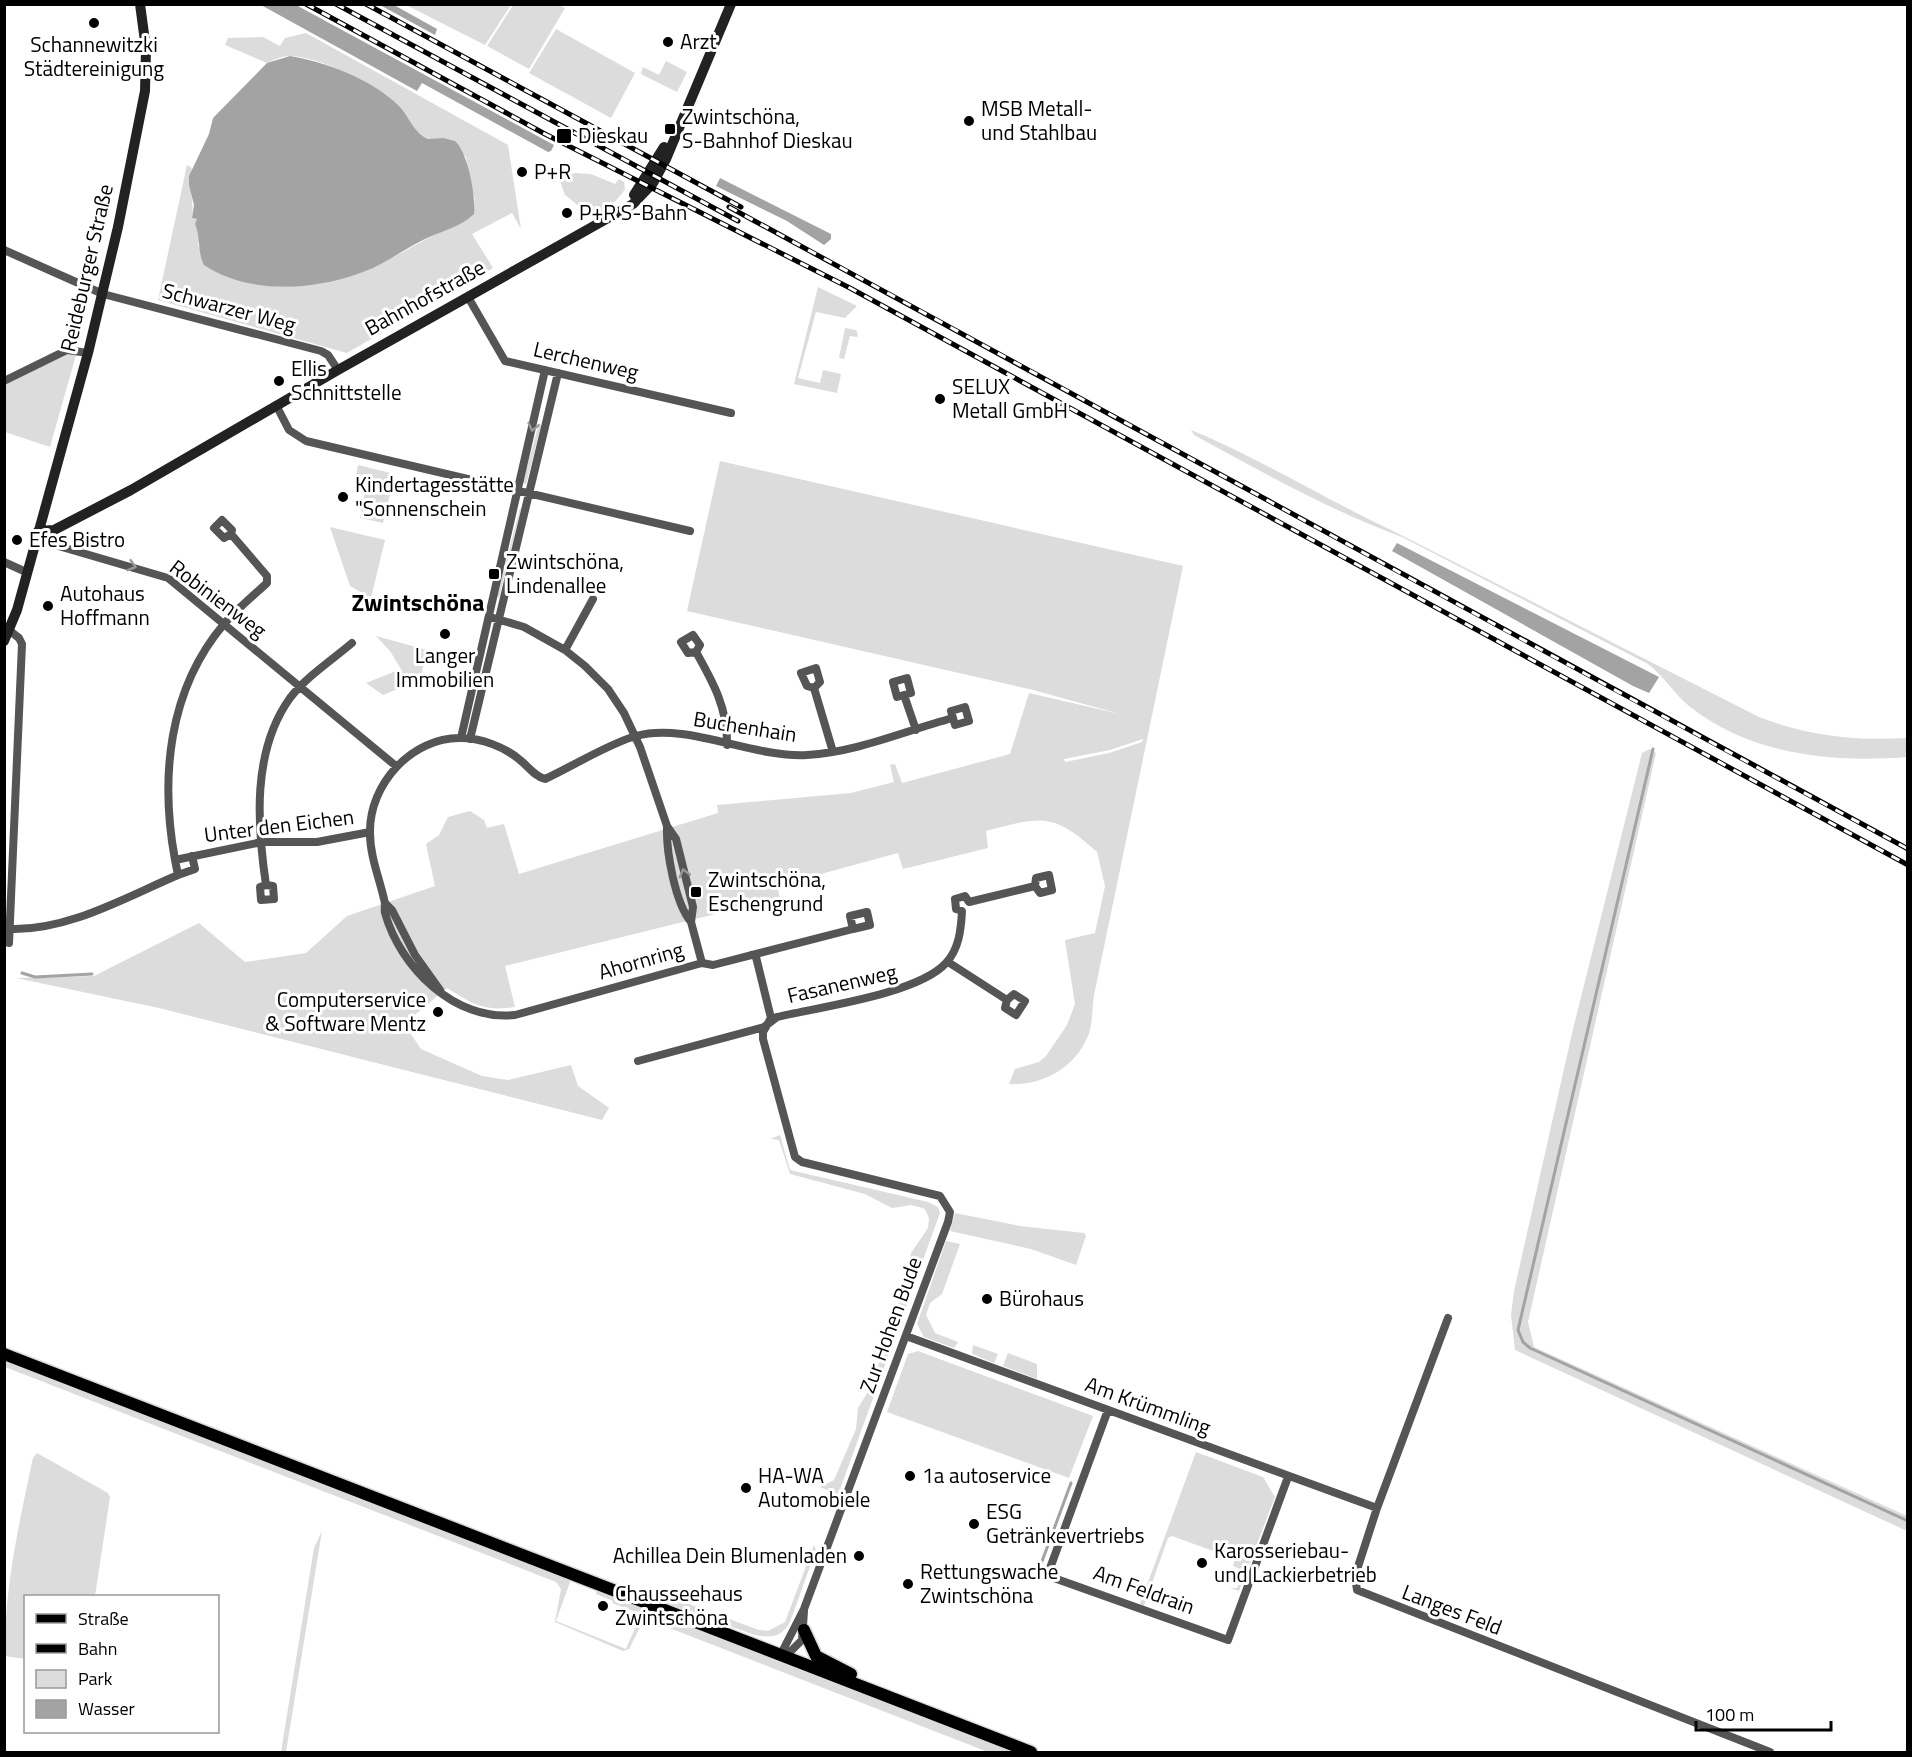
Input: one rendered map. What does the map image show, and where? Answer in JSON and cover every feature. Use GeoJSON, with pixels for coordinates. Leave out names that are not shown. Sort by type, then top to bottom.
{"type":"FeatureCollection","features":[{"type":"Feature","properties":{"kind":"main road"},"geometry":{"type":"LineString","coordinates":[[4,1354],[1030,1752]]}},
{"type":"Feature","properties":{"kind":"main road"},"geometry":{"type":"LineString","coordinates":[[804,1630],[816,1656],[868,1682],[890,1698]]}},
{"type":"Feature","properties":{"kind":"street","name":"Reideburger Straße"},"geometry":{"type":"LineString","coordinates":[[8,636],[103,294],[145,91],[146,49],[140,4]]}},
{"type":"Feature","properties":{"kind":"street","name":"Bahnhofstraße"},"geometry":{"type":"LineString","coordinates":[[37,533],[63,526],[633,204],[653,183],[731,4]]}},
{"type":"Feature","properties":{"kind":"street","name":"Schwarzer Weg"},"geometry":{"type":"LineString","coordinates":[[4,250],[103,294],[321,351],[328,356],[338,370]]}},
{"type":"Feature","properties":{"kind":"street","name":"Lerchenweg"},"geometry":{"type":"LineString","coordinates":[[468,297],[502,358],[731,413]]}},
{"type":"Feature","properties":{"kind":"street"},"geometry":{"type":"LineString","coordinates":[[4,381],[67,350],[88,353]]}},
{"type":"Feature","properties":{"kind":"street"},"geometry":{"type":"LineString","coordinates":[[524,492],[545,370]]}},
{"type":"Feature","properties":{"kind":"street"},"geometry":{"type":"LineString","coordinates":[[465,738],[524,492],[558,373]]}},
{"type":"Feature","properties":{"kind":"street"},"geometry":{"type":"LineString","coordinates":[[276,405],[290,430],[306,441],[690,531]]}},
{"type":"Feature","properties":{"kind":"street","name":"Robinienweg"},"geometry":{"type":"LineString","coordinates":[[37,533],[55,545],[168,578],[396,766]]}},
{"type":"Feature","properties":{"kind":"street"},"geometry":{"type":"LineString","coordinates":[[178,875],[167,800],[166,772],[178,714],[199,664],[224,624],[267,583],[268,578],[231,534]]}},
{"type":"Feature","properties":{"kind":"street"},"geometry":{"type":"LineString","coordinates":[[4,562],[26,572]]}},
{"type":"Feature","properties":{"kind":"street"},"geometry":{"type":"LineString","coordinates":[[565,650],[593,599]]}},
{"type":"Feature","properties":{"kind":"street"},"geometry":{"type":"LineString","coordinates":[[494,618],[524,627],[565,650],[608,689],[636,736],[667,826],[676,839],[693,907],[692,922],[702,963]]}},
{"type":"Feature","properties":{"kind":"street"},"geometry":{"type":"LineString","coordinates":[[8,636],[19,638],[22,644],[9,943]]}},
{"type":"Feature","properties":{"kind":"street"},"geometry":{"type":"LineString","coordinates":[[266,885],[260,797],[268,744],[278,718],[300,686],[352,643]]}},
{"type":"Feature","properties":{"kind":"street"},"geometry":{"type":"LineString","coordinates":[[696,652],[716,686],[723,706],[728,727],[728,745]]}},
{"type":"Feature","properties":{"kind":"street"},"geometry":{"type":"LineString","coordinates":[[814,688],[833,752]]}},
{"type":"Feature","properties":{"kind":"street"},"geometry":{"type":"LineString","coordinates":[[904,695],[916,730]]}},
{"type":"Feature","properties":{"kind":"street","name":"Buchenhain"},"geometry":{"type":"LineString","coordinates":[[636,736],[661,733],[684,735],[786,755],[833,752],[953,718]]}},
{"type":"Feature","properties":{"kind":"street","name":"Ahornring"},"geometry":{"type":"LineString","coordinates":[[636,736],[545,779],[538,777],[520,759],[505,750],[465,738],[431,744],[413,752],[396,766],[377,798],[370,832],[375,871],[386,903],[386,915],[411,963],[429,984],[457,1003],[485,1014],[508,1016],[702,963],[713,965],[853,929]]}},
{"type":"Feature","properties":{"kind":"street","name":"Unter den Eichen"},"geometry":{"type":"LineString","coordinates":[[175,860],[262,842],[316,842],[370,832]]}},
{"type":"Feature","properties":{"kind":"street","name":"Unter den Eichen"},"geometry":{"type":"LineString","coordinates":[[9,929],[51,924],[95,911],[195,869],[192,856]]}},
{"type":"Feature","properties":{"kind":"street"},"geometry":{"type":"LineString","coordinates":[[969,902],[1035,886]]}},
{"type":"Feature","properties":{"kind":"street"},"geometry":{"type":"LineString","coordinates":[[965,896],[969,902],[968,909],[962,911],[956,909],[955,899],[965,896]]}},
{"type":"Feature","properties":{"kind":"street"},"geometry":{"type":"LineString","coordinates":[[962,911],[958,943],[948,962],[1007,1000]]}},
{"type":"Feature","properties":{"kind":"street"},"geometry":{"type":"LineString","coordinates":[[752,956],[756,957],[771,1015],[767,1025]]}},
{"type":"Feature","properties":{"kind":"street","name":"Fasanenweg"},"geometry":{"type":"LineString","coordinates":[[638,1061],[767,1025],[777,1017],[910,986],[934,975],[948,962]]}},
{"type":"Feature","properties":{"kind":"street","name":"Zur Hohen Bude"},"geometry":{"type":"LineString","coordinates":[[767,1025],[762,1039],[795,1157],[802,1162],[928,1193],[939,1197],[950,1212],[804,1609],[783,1655]]}},
{"type":"Feature","properties":{"kind":"street","name":"Langes Feld"},"geometry":{"type":"LineString","coordinates":[[1448,1318],[1377,1508],[1355,1576],[1357,1590],[1364,1595],[1770,1752]]}},
{"type":"Feature","properties":{"kind":"street","name":"Am Krümmling"},"geometry":{"type":"LineString","coordinates":[[906,1336],[1377,1508]]}},
{"type":"Feature","properties":{"kind":"street","name":"Am Feldrain"},"geometry":{"type":"LineString","coordinates":[[1108,1410],[1049,1571],[1052,1576],[1228,1640],[1288,1477]]}},
{"type":"Feature","properties":{"kind":"street","name":"Zur Hohen Bude"},"geometry":{"type":"LineString","coordinates":[[804,1609],[804,1630]]}},
{"type":"Feature","properties":{"kind":"street"},"geometry":{"type":"LineString","coordinates":[[783,1655],[799,1646],[804,1630]]}},
{"type":"Feature","properties":{"kind":"green space"},"geometry":{"type":"Polygon","coordinates":[[[511,4],[485,45],[406,5],[511,4]]]}},
{"type":"Feature","properties":{"kind":"green space"},"geometry":{"type":"Polygon","coordinates":[[[513,5],[558,5],[565,8],[529,69],[487,46],[513,5]]]}},
{"type":"Feature","properties":{"kind":"green space"},"geometry":{"type":"Polygon","coordinates":[[[556,29],[635,73],[611,118],[529,73],[556,29]]]}},
{"type":"Feature","properties":{"kind":"green space"},"geometry":{"type":"Polygon","coordinates":[[[306,33],[508,145],[521,229],[512,213],[472,234],[493,268],[347,353],[158,300],[187,165],[192,168],[190,181],[192,217],[197,219],[195,224],[200,236],[198,246],[215,270],[248,283],[285,287],[375,267],[443,230],[475,200],[470,186],[466,157],[443,138],[429,139],[420,134],[398,106],[376,89],[347,73],[316,61],[289,56],[267,63],[225,45],[228,38],[263,37],[280,46],[285,38],[306,33]]]}},
{"type":"Feature","properties":{"kind":"green space"},"geometry":{"type":"Polygon","coordinates":[[[666,61],[687,72],[677,92],[641,74],[643,67],[659,75],[666,61]]]}},
{"type":"Feature","properties":{"kind":"green space"},"geometry":{"type":"Polygon","coordinates":[[[591,174],[615,184],[619,179],[624,182],[625,189],[610,206],[590,215],[565,195],[560,181],[565,175],[591,174]]]}},
{"type":"Feature","properties":{"kind":"green space"},"geometry":{"type":"Polygon","coordinates":[[[818,287],[857,306],[845,318],[816,312],[798,378],[820,383],[823,370],[841,374],[837,393],[794,384],[818,287]]]}},
{"type":"Feature","properties":{"kind":"green space"},"geometry":{"type":"Polygon","coordinates":[[[845,328],[856,330],[858,334],[857,337],[850,336],[844,359],[839,358],[845,328]]]}},
{"type":"Feature","properties":{"kind":"green space"},"geometry":{"type":"Polygon","coordinates":[[[65,354],[76,355],[50,447],[5,432],[5,385],[65,354]]]}},
{"type":"Feature","properties":{"kind":"green space"},"geometry":{"type":"Polygon","coordinates":[[[539,423],[541,426],[526,485],[523,482],[539,423]]]}},
{"type":"Feature","properties":{"kind":"green space"},"geometry":{"type":"Polygon","coordinates":[[[1191,430],[1243,454],[1759,717],[1796,729],[1832,736],[1869,739],[1907,738],[1907,757],[1879,759],[1822,756],[1765,745],[1738,735],[1713,723],[1689,706],[1648,664],[1402,537],[1296,490],[1194,435],[1191,430]]]}},
{"type":"Feature","properties":{"kind":"green space"},"geometry":{"type":"Polygon","coordinates":[[[720,461],[1183,566],[1094,995],[1090,1031],[1082,1047],[1066,1066],[1056,1073],[1033,1082],[1009,1084],[1015,1069],[1039,1062],[1046,1056],[1067,1025],[1075,1004],[1065,940],[1095,933],[1105,886],[1097,852],[1068,829],[1045,821],[1020,823],[986,831],[988,848],[903,869],[898,853],[777,886],[780,898],[505,966],[515,1007],[486,1007],[447,988],[404,1024],[421,1049],[482,1076],[508,1080],[571,1065],[578,1086],[609,1108],[602,1120],[159,1008],[16,978],[94,976],[199,923],[245,962],[306,953],[347,916],[435,886],[426,844],[439,835],[448,817],[470,811],[484,820],[487,828],[504,824],[519,874],[718,813],[717,805],[851,793],[894,782],[890,765],[895,764],[902,783],[1010,754],[1029,693],[1120,714],[1033,690],[687,611],[720,461]],[[1143,739],[1110,750],[1064,759],[1065,762],[1109,753],[1142,742],[1143,739]]]}},
{"type":"Feature","properties":{"kind":"green space"},"geometry":{"type":"Polygon","coordinates":[[[358,465],[395,474],[383,523],[360,518],[365,492],[356,475],[358,465]]]}},
{"type":"Feature","properties":{"kind":"green space"},"geometry":{"type":"Polygon","coordinates":[[[521,509],[499,598],[497,596],[521,509]]]}},
{"type":"Feature","properties":{"kind":"green space"},"geometry":{"type":"Polygon","coordinates":[[[330,527],[385,540],[371,598],[350,586],[330,527]]]}},
{"type":"Feature","properties":{"kind":"green space"},"geometry":{"type":"Polygon","coordinates":[[[376,636],[427,650],[420,680],[383,695],[366,683],[401,669],[390,651],[376,636]]]}},
{"type":"Feature","properties":{"kind":"green space"},"geometry":{"type":"Polygon","coordinates":[[[1650,749],[1656,753],[1528,1322],[1534,1347],[1907,1516],[1907,1531],[1515,1350],[1511,1315],[1514,1291],[1573,1029],[1642,753],[1650,749]]]}},
{"type":"Feature","properties":{"kind":"green space"},"geometry":{"type":"Polygon","coordinates":[[[780,1135],[790,1170],[928,1202],[938,1207],[940,1213],[838,1495],[820,1487],[834,1480],[856,1429],[858,1408],[869,1390],[882,1355],[887,1326],[903,1296],[911,1253],[928,1228],[929,1218],[925,1209],[919,1207],[911,1205],[892,1208],[865,1194],[790,1174],[779,1140],[770,1139],[780,1135]]]}},
{"type":"Feature","properties":{"kind":"green space"},"geometry":{"type":"Polygon","coordinates":[[[955,1213],[1020,1226],[1084,1233],[1086,1236],[1076,1265],[1031,1249],[950,1231],[955,1213]]]}},
{"type":"Feature","properties":{"kind":"green space"},"geometry":{"type":"Polygon","coordinates":[[[946,1241],[960,1244],[942,1294],[930,1303],[926,1315],[935,1333],[958,1342],[954,1348],[924,1337],[917,1324],[946,1241]]]}},
{"type":"Feature","properties":{"kind":"green space"},"geometry":{"type":"Polygon","coordinates":[[[973,1345],[998,1354],[994,1363],[972,1354],[973,1345]]]}},
{"type":"Feature","properties":{"kind":"green space"},"geometry":{"type":"Polygon","coordinates":[[[918,1351],[1093,1416],[1069,1478],[887,1412],[908,1354],[918,1351]]]}},
{"type":"Feature","properties":{"kind":"green space"},"geometry":{"type":"Polygon","coordinates":[[[1008,1353],[1037,1364],[1037,1379],[1003,1366],[1008,1353]]]}},
{"type":"Feature","properties":{"kind":"green space"},"geometry":{"type":"Polygon","coordinates":[[[4,1360],[567,1578],[570,1582],[556,1621],[626,1649],[641,1614],[612,1603],[613,1601],[596,1594],[597,1591],[1014,1752],[988,1752],[654,1622],[642,1623],[629,1649],[623,1651],[555,1622],[561,1589],[556,1582],[5,1367],[4,1360]]]}},
{"type":"Feature","properties":{"kind":"green space"},"geometry":{"type":"Polygon","coordinates":[[[1196,1452],[1263,1477],[1275,1497],[1239,1591],[1230,1588],[1237,1588],[1244,1571],[1233,1566],[1235,1559],[1172,1536],[1168,1538],[1144,1606],[1140,1604],[1196,1452]]]}},
{"type":"Feature","properties":{"kind":"green space"},"geometry":{"type":"Polygon","coordinates":[[[37,1453],[108,1493],[110,1497],[95,1595],[24,1595],[24,1659],[5,1656],[5,1631],[10,1581],[33,1458],[37,1453]]]}},
{"type":"Feature","properties":{"kind":"green space"},"geometry":{"type":"Polygon","coordinates":[[[322,1531],[286,1752],[281,1752],[314,1548],[322,1531]]]}},
{"type":"Feature","properties":{"kind":"green space"},"geometry":{"type":"Polygon","coordinates":[[[814,1545],[816,1550],[790,1622],[783,1631],[776,1635],[755,1635],[647,1597],[646,1588],[759,1630],[768,1631],[785,1622],[814,1545]]]}},
{"type":"Feature","properties":{"kind":"water"},"geometry":{"type":"Polygon","coordinates":[[[261,5],[296,5],[554,145],[548,152],[422,83],[417,91],[261,5]]]}},
{"type":"Feature","properties":{"kind":"water"},"geometry":{"type":"Polygon","coordinates":[[[380,5],[394,5],[437,29],[435,35],[380,5]]]}},
{"type":"Feature","properties":{"kind":"water"},"geometry":{"type":"Polygon","coordinates":[[[290,56],[333,67],[375,87],[398,105],[423,136],[428,139],[443,138],[455,141],[464,155],[470,175],[474,214],[469,219],[421,241],[373,268],[332,281],[287,287],[265,286],[243,282],[204,265],[195,224],[197,219],[192,218],[194,205],[189,176],[209,134],[213,118],[267,63],[290,56]]]}},
{"type":"Feature","properties":{"kind":"water"},"geometry":{"type":"Polygon","coordinates":[[[720,178],[831,234],[831,239],[824,245],[787,221],[716,186],[720,178]]]}},
{"type":"Feature","properties":{"kind":"water"},"geometry":{"type":"Polygon","coordinates":[[[1397,543],[1659,677],[1649,693],[1633,686],[1392,551],[1397,543]]]}},
{"type":"Feature","properties":{"kind":"waterway"},"geometry":{"type":"LineString","coordinates":[[1653,749],[1518,1330],[1523,1342],[1530,1348],[1908,1521]]}},
{"type":"Feature","properties":{"kind":"waterway"},"geometry":{"type":"LineString","coordinates":[[22,973],[35,977],[92,974]]}},
{"type":"Feature","properties":{"kind":"waterway"},"geometry":{"type":"LineString","coordinates":[[1041,1564],[1071,1483]]}},
{"type":"Feature","properties":{"kind":"railway"},"geometry":{"type":"LineString","coordinates":[[306,4],[545,134],[850,288],[1908,865]]}},
{"type":"Feature","properties":{"kind":"railway"},"geometry":{"type":"LineString","coordinates":[[336,4],[738,221]]}},
{"type":"Feature","properties":{"kind":"railway"},"geometry":{"type":"LineString","coordinates":[[366,4],[741,207]]}},
{"type":"Feature","properties":{"kind":"railway"},"geometry":{"type":"LineString","coordinates":[[729,207],[1908,849]]}},
{"type":"Feature","properties":{"kind":"place","name":"Schannewitzki Städtereinigung"},"geometry":{"type":"Point","coordinates":[94,23]}},
{"type":"Feature","properties":{"kind":"place","name":"Arzt"},"geometry":{"type":"Point","coordinates":[668,42]}},
{"type":"Feature","properties":{"kind":"place","name":"MSB Metall- und Stahlbau"},"geometry":{"type":"Point","coordinates":[969,121]}},
{"type":"Feature","properties":{"kind":"place","name":"Zwintschöna, S-Bahnhof Dieskau"},"geometry":{"type":"Point","coordinates":[670,129]}},
{"type":"Feature","properties":{"kind":"place","name":"Dieskau"},"geometry":{"type":"Point","coordinates":[564,136]}},
{"type":"Feature","properties":{"kind":"place","name":"P+R"},"geometry":{"type":"Point","coordinates":[522,172]}},
{"type":"Feature","properties":{"kind":"place","name":"P+R S-Bahn"},"geometry":{"type":"Point","coordinates":[567,213]}},
{"type":"Feature","properties":{"kind":"place","name":"Ellis Schnittstelle"},"geometry":{"type":"Point","coordinates":[279,381]}},
{"type":"Feature","properties":{"kind":"place","name":"SELUX Metall GmbH"},"geometry":{"type":"Point","coordinates":[940,399]}},
{"type":"Feature","properties":{"kind":"place","name":"Kindertagesstätte \"Sonnenschein"},"geometry":{"type":"Point","coordinates":[343,497]}},
{"type":"Feature","properties":{"kind":"place","name":"Efes Bistro"},"geometry":{"type":"Point","coordinates":[17,540]}},
{"type":"Feature","properties":{"kind":"place","name":"Zwintschöna, Lindenallee"},"geometry":{"type":"Point","coordinates":[494,574]}},
{"type":"Feature","properties":{"kind":"place","name":"Autohaus Hoffmann"},"geometry":{"type":"Point","coordinates":[48,606]}},
{"type":"Feature","properties":{"kind":"place","name":"Langer Immobilien"},"geometry":{"type":"Point","coordinates":[445,634]}},
{"type":"Feature","properties":{"kind":"place","name":"Zwintschöna, Eschengrund"},"geometry":{"type":"Point","coordinates":[696,892]}},
{"type":"Feature","properties":{"kind":"place","name":"Computerservice & Software Mentz"},"geometry":{"type":"Point","coordinates":[438,1012]}},
{"type":"Feature","properties":{"kind":"place","name":"Bürohaus"},"geometry":{"type":"Point","coordinates":[987,1299]}},
{"type":"Feature","properties":{"kind":"place","name":"1a autoservice"},"geometry":{"type":"Point","coordinates":[910,1476]}},
{"type":"Feature","properties":{"kind":"place","name":"HA-WA Automobiele"},"geometry":{"type":"Point","coordinates":[746,1488]}},
{"type":"Feature","properties":{"kind":"place","name":"ESG Getränkevertriebs"},"geometry":{"type":"Point","coordinates":[974,1524]}},
{"type":"Feature","properties":{"kind":"place","name":"Achillea Dein Blumenladen"},"geometry":{"type":"Point","coordinates":[859,1556]}},
{"type":"Feature","properties":{"kind":"place","name":"Karosseriebau- und Lackierbetrieb"},"geometry":{"type":"Point","coordinates":[1202,1563]}},
{"type":"Feature","properties":{"kind":"place","name":"Rettungswache Zwintschöna"},"geometry":{"type":"Point","coordinates":[908,1584]}},
{"type":"Feature","properties":{"kind":"place","name":"Chausseehaus Zwintschöna"},"geometry":{"type":"Point","coordinates":[603,1606]}},
{"type":"Feature","properties":{"kind":"district","name":"Zwintschöna"},"geometry":{"type":"Point","coordinates":[418,603]}}]}
